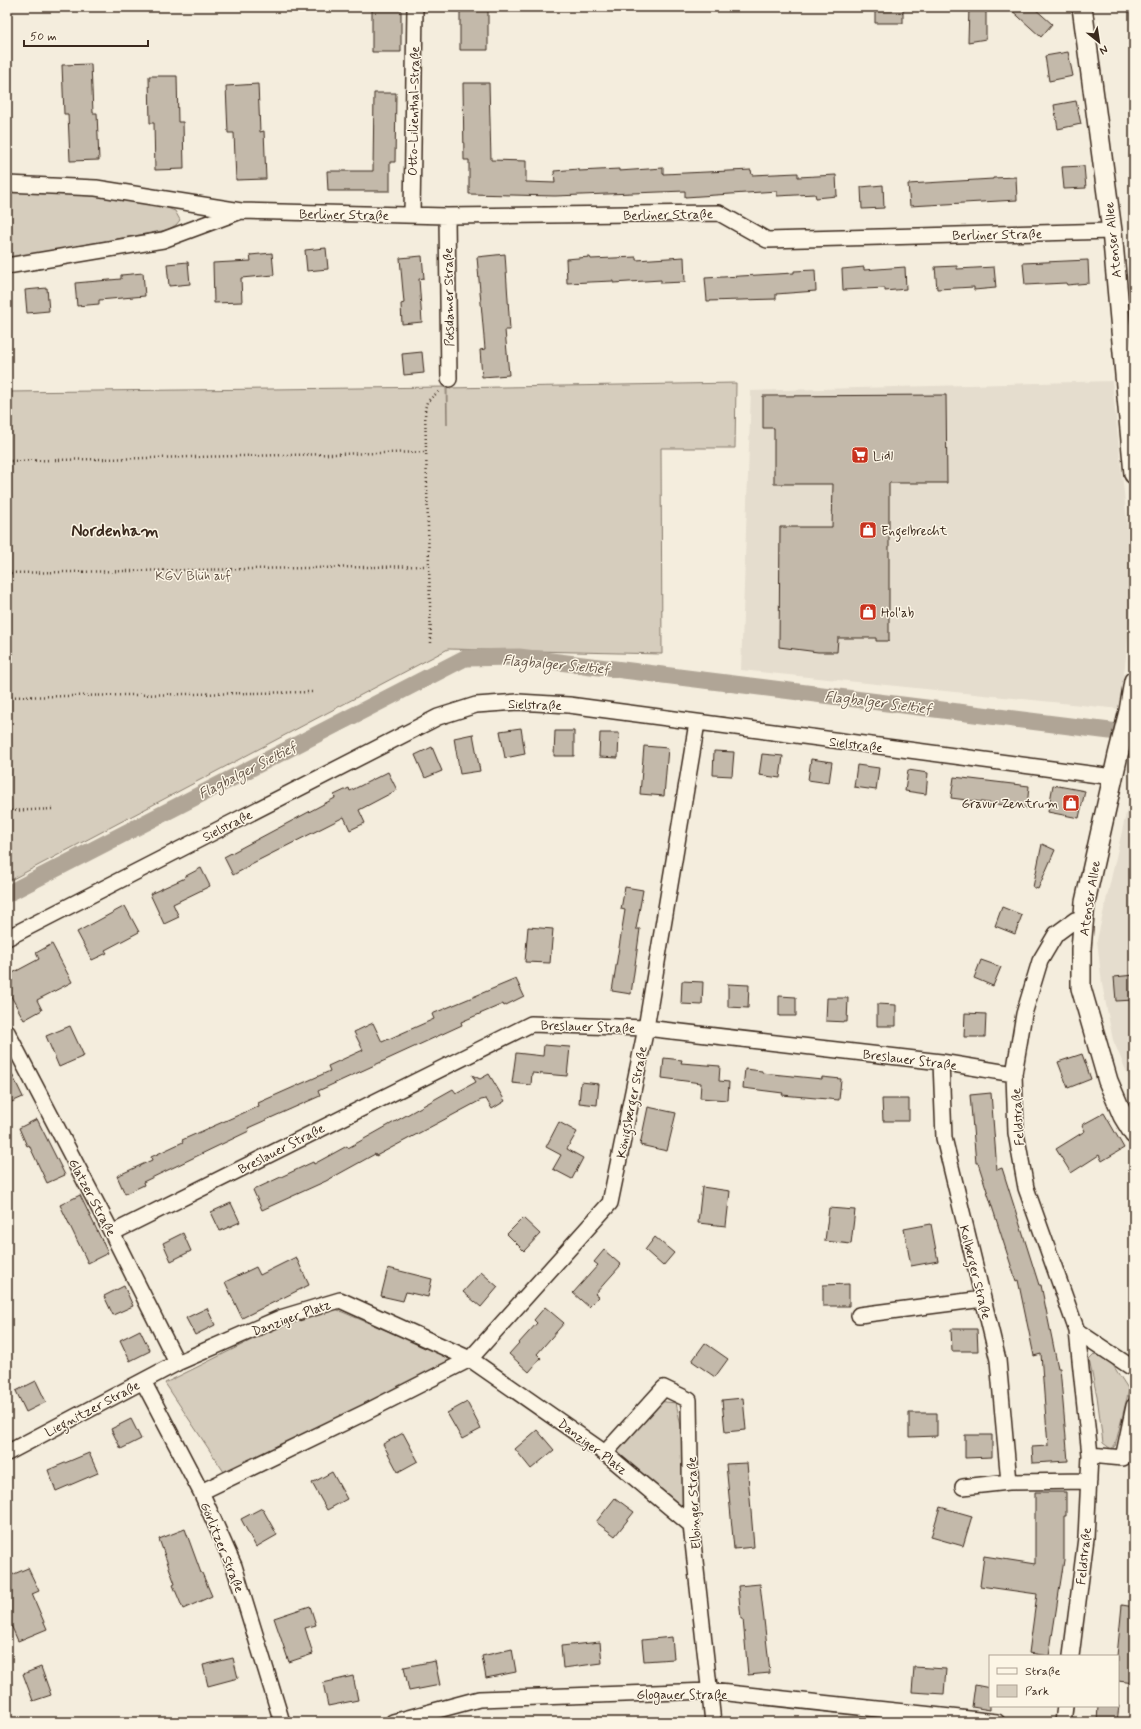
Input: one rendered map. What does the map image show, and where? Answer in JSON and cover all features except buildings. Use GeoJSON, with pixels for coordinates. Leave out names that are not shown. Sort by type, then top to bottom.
{"type":"FeatureCollection","features":[{"type":"Feature","properties":{"kind":"street","name":"Otto-Lilienthal-Straße"},"geometry":{"type":"LineString","coordinates":[[412,215],[415,7]]}},
{"type":"Feature","properties":{"kind":"street","name":"Atenser Allee"},"geometry":{"type":"LineString","coordinates":[[1082,7],[1112,231],[1134,474]]}},
{"type":"Feature","properties":{"kind":"street","name":"Berliner Straße"},"geometry":{"type":"LineString","coordinates":[[7,184],[96,188],[241,211],[447,216],[718,213],[767,240],[1112,231]]}},
{"type":"Feature","properties":{"kind":"street","name":"Berliner Straße"},"geometry":{"type":"LineString","coordinates":[[7,266],[163,240],[241,211]]}},
{"type":"Feature","properties":{"kind":"street","name":"Potsdamer Straße"},"geometry":{"type":"LineString","coordinates":[[447,216],[449,379]]}},
{"type":"Feature","properties":{"kind":"street","name":"Atenser Allee"},"geometry":{"type":"LineString","coordinates":[[1134,681],[1129,711],[1085,902],[1081,949],[1081,988],[1108,1081],[1123,1116],[1134,1134]]}},
{"type":"Feature","properties":{"kind":"street","name":"Sielstraße"},"geometry":{"type":"LineString","coordinates":[[7,938],[438,716],[476,705],[518,702],[569,705],[1113,777]]}},
{"type":"Feature","properties":{"kind":"street","name":"Königsberger Straße"},"geometry":{"type":"LineString","coordinates":[[470,1358],[610,1203],[646,1028],[697,723]]}},
{"type":"Feature","properties":{"kind":"street","name":"Feldstraße"},"geometry":{"type":"LineString","coordinates":[[1071,1655],[1086,1538],[1090,1455],[1077,1331],[1026,1188],[1016,1133],[1014,1074],[1024,1014],[1040,961],[1056,934],[1075,920],[1083,919]]}},
{"type":"Feature","properties":{"kind":"street","name":"Breslauer Straße"},"geometry":{"type":"LineString","coordinates":[[112,1233],[530,1024],[646,1028],[942,1062],[1014,1074]]}},
{"type":"Feature","properties":{"kind":"street","name":"Glatzer Straße"},"geometry":{"type":"LineString","coordinates":[[7,1032],[112,1233],[177,1363]]}},
{"type":"Feature","properties":{"kind":"street","name":"Kolberger Straße"},"geometry":{"type":"LineString","coordinates":[[942,1062],[944,1138],[998,1360],[1009,1482]]}},
{"type":"Feature","properties":{"kind":"street"},"geometry":{"type":"LineString","coordinates":[[859,1315],[983,1299]]}},
{"type":"Feature","properties":{"kind":"street","name":"Danziger Platz"},"geometry":{"type":"LineString","coordinates":[[177,1363],[280,1318],[340,1300],[470,1358],[605,1453],[692,1525]]}},
{"type":"Feature","properties":{"kind":"street"},"geometry":{"type":"LineString","coordinates":[[1077,1331],[1134,1369]]}},
{"type":"Feature","properties":{"kind":"street"},"geometry":{"type":"LineString","coordinates":[[201,1492],[366,1412],[470,1358]]}},
{"type":"Feature","properties":{"kind":"street","name":"Liegnitzer Straße"},"geometry":{"type":"LineString","coordinates":[[7,1453],[177,1363]]}},
{"type":"Feature","properties":{"kind":"street","name":"Görlitzer Straße"},"geometry":{"type":"LineString","coordinates":[[143,1381],[201,1492],[234,1566],[282,1722]]}},
{"type":"Feature","properties":{"kind":"street","name":"Elbinger Straße"},"geometry":{"type":"LineString","coordinates":[[605,1453],[664,1388],[689,1400],[692,1525],[713,1722]]}},
{"type":"Feature","properties":{"kind":"street"},"geometry":{"type":"LineString","coordinates":[[1090,1455],[1128,1460],[1134,1406]]}},
{"type":"Feature","properties":{"kind":"street"},"geometry":{"type":"LineString","coordinates":[[963,1487],[1009,1482],[1089,1482]]}},
{"type":"Feature","properties":{"kind":"street","name":"Glogauer Straße"},"geometry":{"type":"LineString","coordinates":[[393,1722],[479,1699],[710,1691],[997,1722]]}},
{"type":"Feature","properties":{"kind":"street"},"geometry":{"type":"LineString","coordinates":[[1063,1722],[1065,1707]]}},
{"type":"Feature","properties":{"kind":"path"},"geometry":{"type":"LineString","coordinates":[[431,643],[425,409],[427,402],[447,384],[449,379]]}},
{"type":"Feature","properties":{"kind":"path"},"geometry":{"type":"LineString","coordinates":[[7,461],[426,452]]}},
{"type":"Feature","properties":{"kind":"path"},"geometry":{"type":"LineString","coordinates":[[7,573],[429,566]]}},
{"type":"Feature","properties":{"kind":"path"},"geometry":{"type":"LineString","coordinates":[[7,698],[313,692]]}},
{"type":"Feature","properties":{"kind":"path"},"geometry":{"type":"LineString","coordinates":[[7,811],[53,809]]}},
{"type":"Feature","properties":{"kind":"shaded area"},"geometry":{"type":"Polygon","coordinates":[[[1112,381],[1134,586],[1120,709],[741,670],[751,391],[1112,381]]]}},
{"type":"Feature","properties":{"kind":"shaded area"},"geometry":{"type":"Polygon","coordinates":[[[1134,779],[1134,1089],[1113,1040],[1102,984],[1097,940],[1134,779]]]}},
{"type":"Feature","properties":{"kind":"green space"},"geometry":{"type":"Polygon","coordinates":[[[31,192],[106,197],[162,206],[175,211],[180,220],[176,225],[167,230],[7,259],[7,193],[31,192]]]}},
{"type":"Feature","properties":{"kind":"green space","name":"KGV Blüh auf"},"geometry":{"type":"Polygon","coordinates":[[[736,383],[735,448],[661,448],[662,654],[448,649],[7,882],[7,392],[446,387],[447,425],[447,388],[736,383]]]}},
{"type":"Feature","properties":{"kind":"green space"},"geometry":{"type":"Polygon","coordinates":[[[333,1308],[447,1356],[455,1363],[224,1472],[165,1383],[310,1311],[333,1308]]]}},
{"type":"Feature","properties":{"kind":"green space"},"geometry":{"type":"Polygon","coordinates":[[[1095,1354],[1107,1356],[1129,1390],[1115,1446],[1111,1449],[1103,1443],[1097,1396],[1089,1360],[1095,1354]]]}},
{"type":"Feature","properties":{"kind":"green space"},"geometry":{"type":"Polygon","coordinates":[[[657,1401],[676,1403],[681,1426],[687,1515],[618,1460],[619,1442],[657,1401]]]}},
{"type":"Feature","properties":{"kind":"waterway","name":"Flagbalger Sieltief"},"geometry":{"type":"LineString","coordinates":[[7,894],[465,658],[519,657],[1134,734]]}},
{"type":"Feature","properties":{"kind":"place","name":"Lidl"},"geometry":{"type":"Point","coordinates":[860,455]}},
{"type":"Feature","properties":{"kind":"place","name":"Engelbrecht"},"geometry":{"type":"Point","coordinates":[868,530]}},
{"type":"Feature","properties":{"kind":"place","name":"Hol'ab"},"geometry":{"type":"Point","coordinates":[868,612]}},
{"type":"Feature","properties":{"kind":"place","name":"Gravur Zentrum"},"geometry":{"type":"Point","coordinates":[1071,803]}},
{"type":"Feature","properties":{"kind":"district","name":"Nordenham"},"geometry":{"type":"Point","coordinates":[115,530]}}]}
